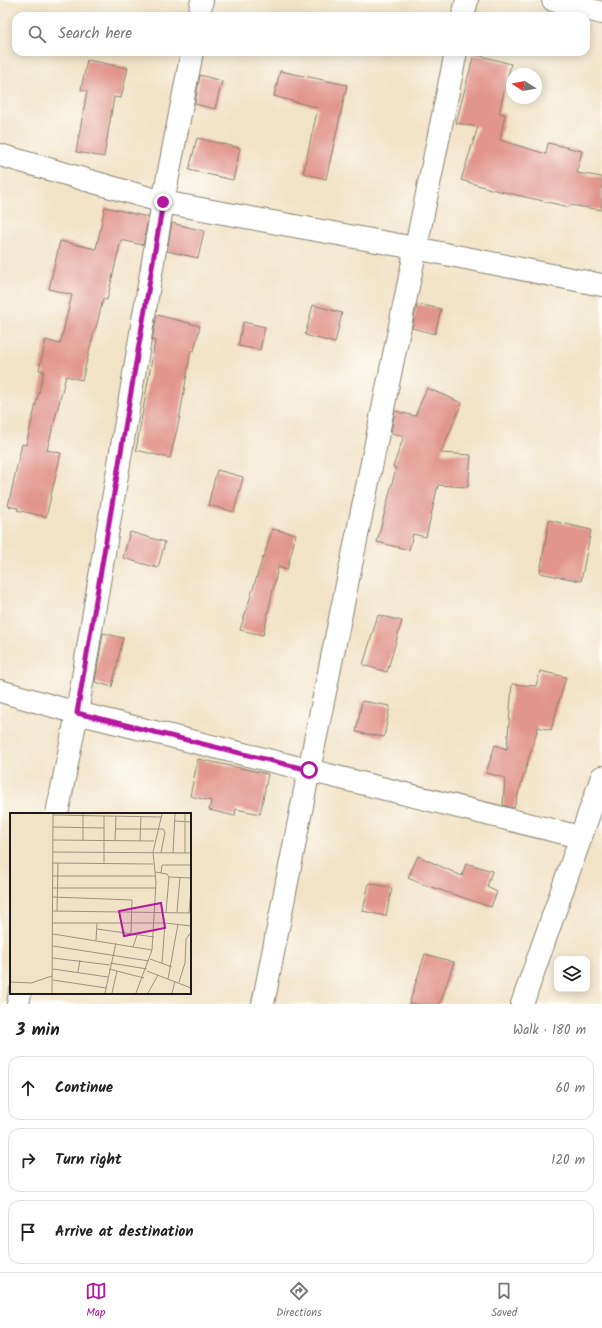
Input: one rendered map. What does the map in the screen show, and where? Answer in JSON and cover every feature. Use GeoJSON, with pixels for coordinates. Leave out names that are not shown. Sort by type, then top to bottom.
{"type":"FeatureCollection","features":[{"type":"Feature","properties":{"kind":"street"},"geometry":{"type":"LineString","coordinates":[[200,12],[202,0]]}},
{"type":"Feature","properties":{"kind":"street"},"geometry":{"type":"LineString","coordinates":[[464,12],[467,0]]}},
{"type":"Feature","properties":{"kind":"street"},"geometry":{"type":"LineString","coordinates":[[553,0],[602,13]]}},
{"type":"Feature","properties":{"kind":"street"},"geometry":{"type":"LineString","coordinates":[[57,813],[77,713],[163,202],[191,56]]}},
{"type":"Feature","properties":{"kind":"street"},"geometry":{"type":"LineString","coordinates":[[263,1004],[309,770],[455,56]]}},
{"type":"Feature","properties":{"kind":"street"},"geometry":{"type":"LineString","coordinates":[[0,155],[163,202],[416,248],[602,285]]}},
{"type":"Feature","properties":{"kind":"street"},"geometry":{"type":"LineString","coordinates":[[0,691],[77,713],[580,837]]}},
{"type":"Feature","properties":{"kind":"street"},"geometry":{"type":"LineString","coordinates":[[522,1004],[602,777]]}},
{"type":"Feature","properties":{"kind":"street"},"geometry":{"type":"LineString","coordinates":[[18,1004],[20,994]]}},
{"type":"Feature","properties":{"kind":"building"},"geometry":{"type":"Polygon","coordinates":[[[473,56],[481,56],[511,64],[510,68],[506,68],[506,84],[499,113],[505,114],[500,140],[546,154],[548,143],[582,151],[577,173],[602,177],[602,210],[570,205],[569,207],[491,189],[461,180],[478,127],[456,123],[473,56]]]}},
{"type":"Feature","properties":{"kind":"building"},"geometry":{"type":"Polygon","coordinates":[[[87,60],[128,68],[121,98],[114,97],[104,157],[76,152],[87,91],[81,90],[87,60]]]}},
{"type":"Feature","properties":{"kind":"building"},"geometry":{"type":"Polygon","coordinates":[[[280,71],[347,85],[326,179],[303,173],[318,108],[274,96],[280,71]]]}},
{"type":"Feature","properties":{"kind":"building"},"geometry":{"type":"Polygon","coordinates":[[[200,75],[222,81],[215,109],[195,104],[200,75]]]}},
{"type":"Feature","properties":{"kind":"building"},"geometry":{"type":"Polygon","coordinates":[[[197,138],[240,148],[233,180],[189,170],[197,138]]]}},
{"type":"Feature","properties":{"kind":"building"},"geometry":{"type":"Polygon","coordinates":[[[105,207],[148,217],[143,245],[121,240],[107,300],[103,299],[82,380],[66,376],[47,450],[61,453],[46,517],[17,510],[18,508],[8,506],[22,444],[26,445],[44,371],[39,370],[46,340],[60,344],[72,295],[49,289],[60,241],[96,249],[105,207]]]}},
{"type":"Feature","properties":{"kind":"building"},"geometry":{"type":"Polygon","coordinates":[[[172,223],[204,231],[198,258],[167,251],[172,223]]]}},
{"type":"Feature","properties":{"kind":"building"},"geometry":{"type":"Polygon","coordinates":[[[417,304],[441,309],[435,334],[412,328],[417,304]]]}},
{"type":"Feature","properties":{"kind":"building"},"geometry":{"type":"Polygon","coordinates":[[[313,305],[342,313],[335,343],[305,335],[313,305]]]}},
{"type":"Feature","properties":{"kind":"building"},"geometry":{"type":"Polygon","coordinates":[[[157,315],[200,326],[194,351],[191,350],[179,421],[170,458],[136,450],[155,341],[152,340],[157,315]]]}},
{"type":"Feature","properties":{"kind":"building"},"geometry":{"type":"Polygon","coordinates":[[[243,322],[265,327],[260,350],[238,346],[243,322]]]}},
{"type":"Feature","properties":{"kind":"building"},"geometry":{"type":"Polygon","coordinates":[[[427,388],[462,403],[441,453],[471,455],[468,487],[438,485],[426,537],[413,534],[409,550],[377,542],[396,468],[393,467],[404,436],[391,433],[395,411],[415,416],[427,388]]]}},
{"type":"Feature","properties":{"kind":"building"},"geometry":{"type":"Polygon","coordinates":[[[217,470],[243,477],[234,512],[208,505],[217,470]]]}},
{"type":"Feature","properties":{"kind":"building"},"geometry":{"type":"Polygon","coordinates":[[[549,520],[591,530],[581,581],[540,573],[549,520]]]}},
{"type":"Feature","properties":{"kind":"building"},"geometry":{"type":"Polygon","coordinates":[[[272,529],[296,534],[287,570],[278,567],[263,635],[240,630],[272,529]]]}},
{"type":"Feature","properties":{"kind":"building"},"geometry":{"type":"Polygon","coordinates":[[[130,532],[165,542],[158,568],[123,558],[130,532]]]}},
{"type":"Feature","properties":{"kind":"building"},"geometry":{"type":"Polygon","coordinates":[[[378,615],[402,621],[387,672],[363,665],[378,615]]]}},
{"type":"Feature","properties":{"kind":"building"},"geometry":{"type":"Polygon","coordinates":[[[103,633],[123,638],[112,687],[95,682],[103,633]]]}},
{"type":"Feature","properties":{"kind":"building"},"geometry":{"type":"Polygon","coordinates":[[[540,671],[566,677],[551,730],[538,727],[514,808],[503,805],[505,778],[486,773],[495,745],[507,749],[512,684],[536,686],[540,671]]]}},
{"type":"Feature","properties":{"kind":"building"},"geometry":{"type":"Polygon","coordinates":[[[362,701],[390,706],[384,737],[356,732],[362,701]]]}},
{"type":"Feature","properties":{"kind":"building"},"geometry":{"type":"Polygon","coordinates":[[[198,759],[268,774],[260,814],[236,809],[235,816],[209,810],[211,801],[190,796],[198,759]]]}},
{"type":"Feature","properties":{"kind":"building"},"geometry":{"type":"Polygon","coordinates":[[[418,856],[462,876],[466,863],[492,871],[487,887],[497,892],[491,907],[408,878],[418,856]]]}},
{"type":"Feature","properties":{"kind":"building"},"geometry":{"type":"Polygon","coordinates":[[[369,883],[392,888],[386,916],[363,911],[369,883]]]}},
{"type":"Feature","properties":{"kind":"building"},"geometry":{"type":"Polygon","coordinates":[[[425,954],[454,962],[440,1004],[409,1004],[425,954]]]}},
{"type":"Feature","properties":{"kind":"route"},"geometry":{"type":"LineString","coordinates":[[163,202],[77,713],[309,770]]}}]}
